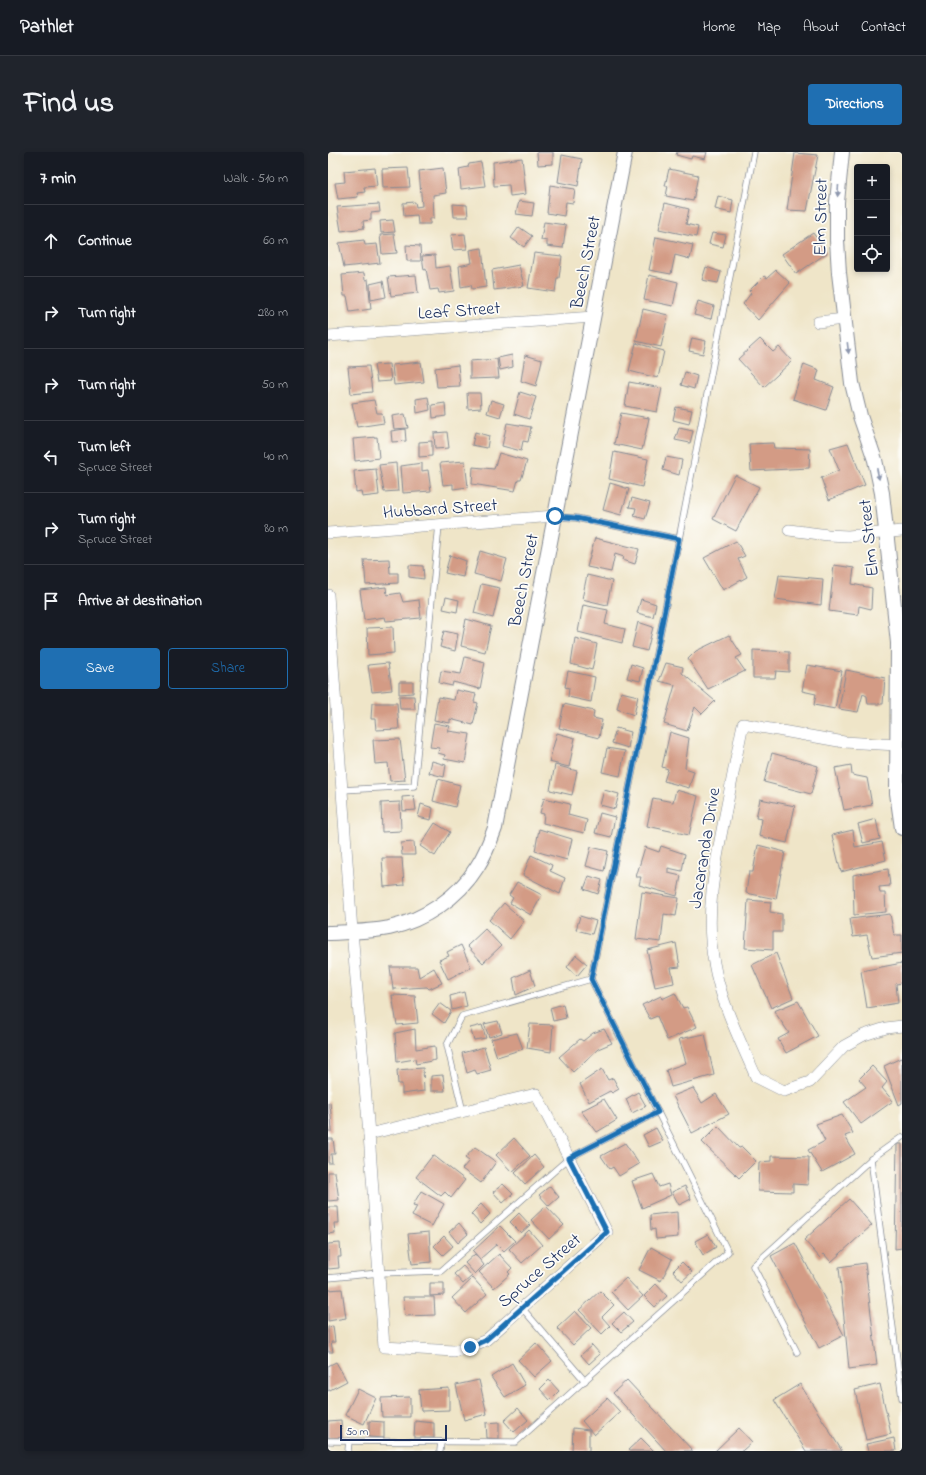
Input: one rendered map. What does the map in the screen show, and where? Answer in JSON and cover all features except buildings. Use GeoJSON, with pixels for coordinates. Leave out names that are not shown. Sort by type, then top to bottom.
{"type":"FeatureCollection","features":[{"type":"Feature","properties":{"kind":"street","name":"Beech Street"},"geometry":{"type":"LineString","coordinates":[[328,933],[388,928],[411,921],[431,912],[448,900],[464,885],[477,868],[487,849],[495,828],[625,152]]}},
{"type":"Feature","properties":{"kind":"street","name":"Elm Street"},"geometry":{"type":"LineString","coordinates":[[842,152],[837,202],[837,240],[844,319],[852,383],[860,416],[875,460],[882,493],[898,643],[897,793],[902,828]]}},
{"type":"Feature","properties":{"kind":"street","name":"Leaf Street"},"geometry":{"type":"LineString","coordinates":[[328,336],[593,317]]}},
{"type":"Feature","properties":{"kind":"street"},"geometry":{"type":"LineString","coordinates":[[818,322],[844,319]]}},
{"type":"Feature","properties":{"kind":"street","name":"Hubbard Street"},"geometry":{"type":"LineString","coordinates":[[328,533],[555,516]]}},
{"type":"Feature","properties":{"kind":"street"},"geometry":{"type":"LineString","coordinates":[[789,530],[848,536],[902,531]]}},
{"type":"Feature","properties":{"kind":"street","name":"Spruce Street"},"geometry":{"type":"LineString","coordinates":[[328,595],[384,1347],[454,1351],[470,1347],[486,1340],[607,1232],[536,1094],[369,1134]]}},
{"type":"Feature","properties":{"kind":"street","name":"Jacaranda Drive"},"geometry":{"type":"LineString","coordinates":[[898,745],[844,742],[743,724],[714,873],[710,903],[710,933],[713,963],[721,993],[756,1077],[784,1092],[810,1082],[844,1046],[864,1035],[886,1028],[902,1026]]}},
{"type":"Feature","properties":{"kind":"lane"},"geometry":{"type":"LineString","coordinates":[[328,1441],[516,1442],[728,1252],[591,979],[679,539],[754,152]]}},
{"type":"Feature","properties":{"kind":"lane"},"geometry":{"type":"LineString","coordinates":[[555,516],[576,518],[679,539]]}},
{"type":"Feature","properties":{"kind":"lane"},"geometry":{"type":"LineString","coordinates":[[342,790],[414,786],[440,525]]}},
{"type":"Feature","properties":{"kind":"lane"},"geometry":{"type":"LineString","coordinates":[[463,1112],[446,1045],[462,1016],[591,979]]}},
{"type":"Feature","properties":{"kind":"lane"},"geometry":{"type":"LineString","coordinates":[[328,1278],[379,1273],[441,1271],[569,1158],[658,1112]]}},
{"type":"Feature","properties":{"kind":"lane"},"geometry":{"type":"LineString","coordinates":[[796,1352],[753,1266],[871,1159],[902,1136]]}},
{"type":"Feature","properties":{"kind":"lane"},"geometry":{"type":"LineString","coordinates":[[871,1159],[902,1398]]}},
{"type":"Feature","properties":{"kind":"lane"},"geometry":{"type":"LineString","coordinates":[[522,1308],[585,1381]]}},
{"type":"Feature","properties":{"kind":"lane"},"geometry":{"type":"LineString","coordinates":[[348,1441],[348,1451]]}},
{"type":"Feature","properties":{"kind":"lane"},"geometry":{"type":"LineString","coordinates":[[440,1451],[441,1442]]}},
{"type":"Feature","properties":{"kind":"route"},"geometry":{"type":"LineString","coordinates":[[470,1347],[486,1340],[607,1232],[569,1158],[658,1112],[591,979],[679,539],[576,518],[555,516]]}}]}
